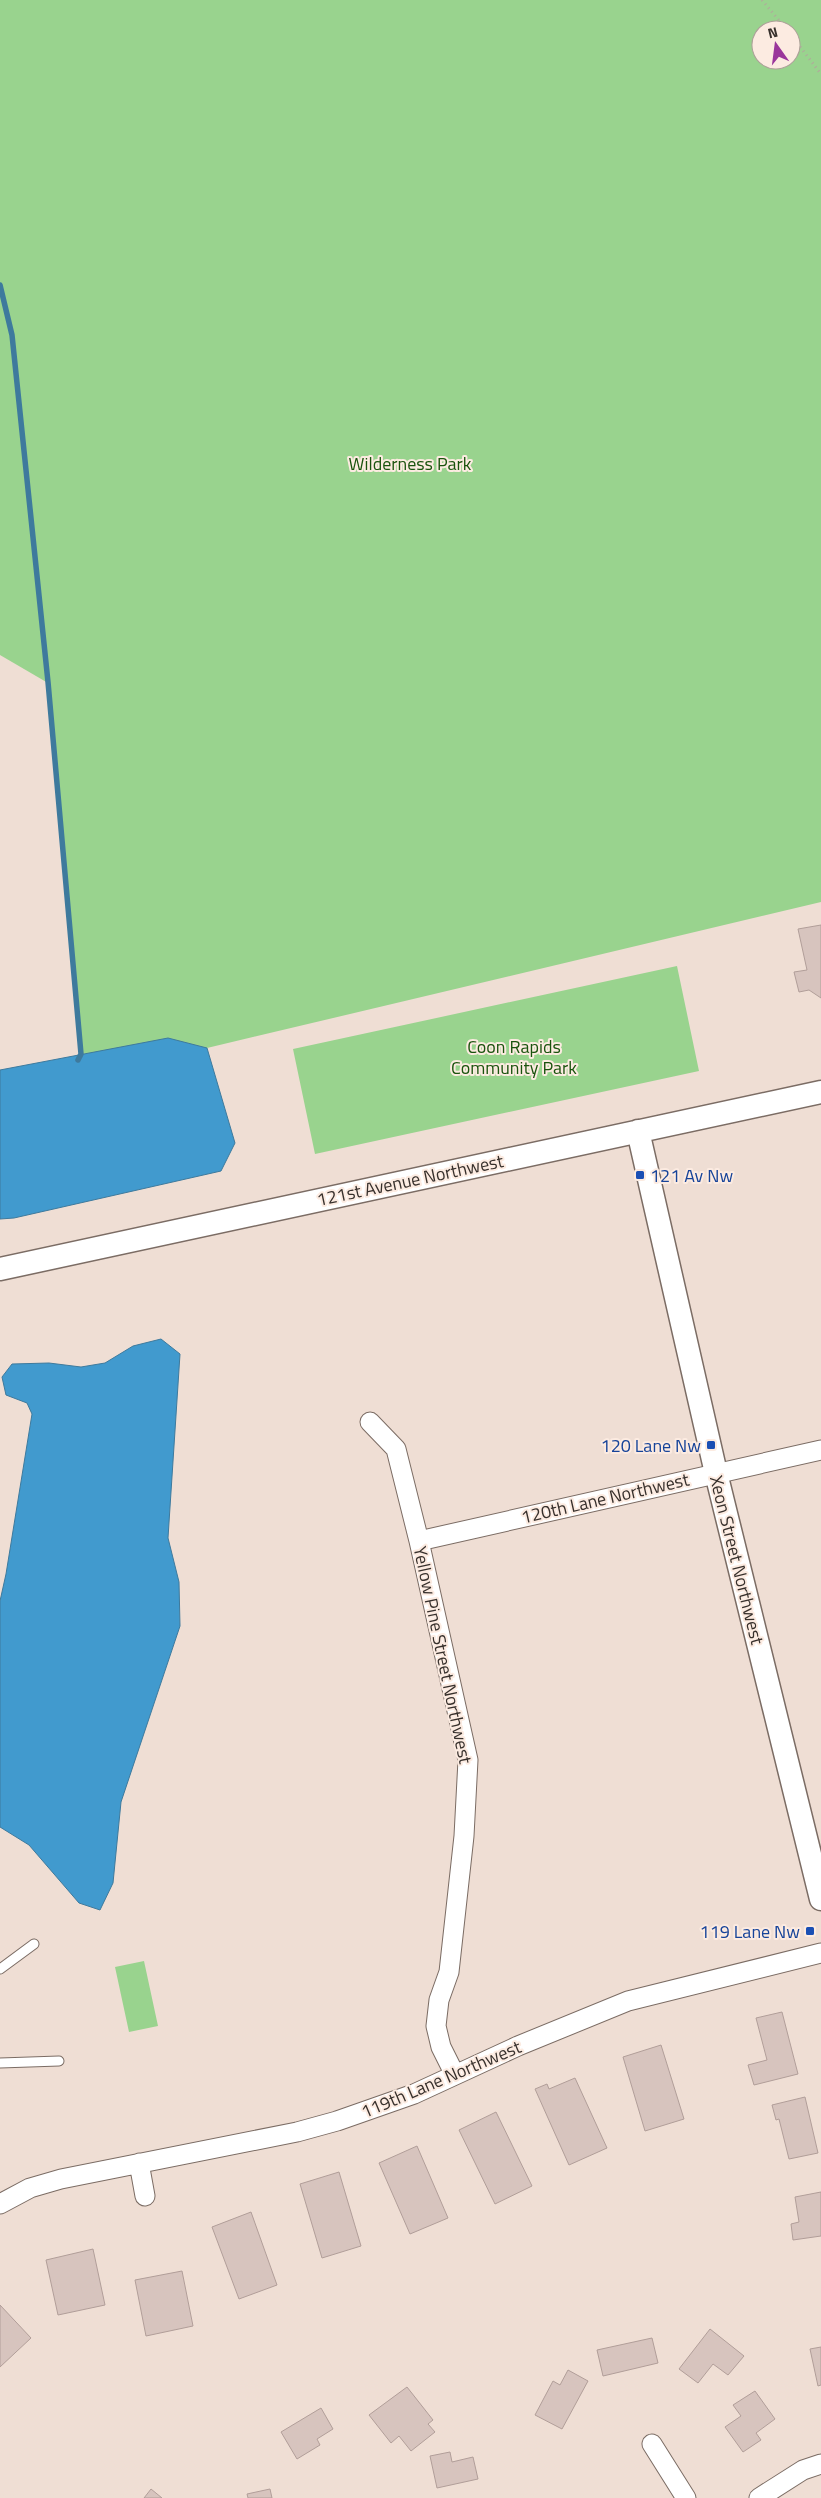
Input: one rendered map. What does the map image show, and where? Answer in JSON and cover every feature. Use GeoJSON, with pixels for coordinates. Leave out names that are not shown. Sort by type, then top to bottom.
{"type":"FeatureCollection","features":[{"type":"Feature","properties":{"kind":"street","name":"121st Avenue Northwest"},"geometry":{"type":"LineString","coordinates":[[0,1269],[821,1092]]}},
{"type":"Feature","properties":{"kind":"street","name":"Xeon Street Northwest"},"geometry":{"type":"LineString","coordinates":[[638,1131],[716,1473],[821,1899]]}},
{"type":"Feature","properties":{"kind":"street","name":"Yellow Pine Street Northwest"},"geometry":{"type":"LineString","coordinates":[[370,1422],[396,1449],[419,1541],[468,1760],[464,1836],[449,1972],[440,2000],[436,2026],[441,2047],[455,2075]]}},
{"type":"Feature","properties":{"kind":"street","name":"120th Lane Northwest"},"geometry":{"type":"LineString","coordinates":[[419,1541],[821,1450]]}},
{"type":"Feature","properties":{"kind":"street","name":"119th Lane Northwest"},"geometry":{"type":"LineString","coordinates":[[0,2204],[30,2188],[139,2163],[297,2132],[337,2121],[382,2107],[568,2024],[628,2001],[821,1953]]}},
{"type":"Feature","properties":{"kind":"street"},"geometry":{"type":"LineString","coordinates":[[139,2163],[145,2196]]}},
{"type":"Feature","properties":{"kind":"street"},"geometry":{"type":"LineString","coordinates":[[652,2444],[686,2498]]}},
{"type":"Feature","properties":{"kind":"street"},"geometry":{"type":"LineString","coordinates":[[759,2498],[804,2470],[821,2464]]}},
{"type":"Feature","properties":{"kind":"lane"},"geometry":{"type":"LineString","coordinates":[[0,1969],[34,1944]]}},
{"type":"Feature","properties":{"kind":"lane"},"geometry":{"type":"LineString","coordinates":[[0,2064],[59,2062]]}},
{"type":"Feature","properties":{"kind":"path"},"geometry":{"type":"LineString","coordinates":[[762,0],[779,20]]}},
{"type":"Feature","properties":{"kind":"path"},"geometry":{"type":"LineString","coordinates":[[801,48],[821,74]]}},
{"type":"Feature","properties":{"kind":"green space","name":"Wilderness Park"},"geometry":{"type":"Polygon","coordinates":[[[0,0],[821,0],[821,902],[207,1048],[81,1054],[48,683],[0,655],[0,0]]]}},
{"type":"Feature","properties":{"kind":"green space","name":"Coon Rapids Community Park"},"geometry":{"type":"Polygon","coordinates":[[[677,966],[699,1071],[315,1154],[293,1049],[677,966]]]}},
{"type":"Feature","properties":{"kind":"green space"},"geometry":{"type":"Polygon","coordinates":[[[144,1961],[158,2026],[129,2032],[115,1967],[144,1961]]]}},
{"type":"Feature","properties":{"kind":"water"},"geometry":{"type":"Polygon","coordinates":[[[168,1038],[207,1048],[235,1143],[221,1171],[14,1218],[0,1219],[0,1070],[168,1038]]]}},
{"type":"Feature","properties":{"kind":"water"},"geometry":{"type":"Polygon","coordinates":[[[161,1339],[180,1354],[168,1538],[179,1582],[180,1626],[121,1802],[113,1883],[100,1910],[79,1903],[29,1845],[0,1827],[0,1601],[32,1414],[27,1403],[6,1395],[2,1377],[12,1364],[49,1363],[81,1367],[105,1363],[133,1346],[161,1339]]]}},
{"type":"Feature","properties":{"kind":"building"},"geometry":{"type":"Polygon","coordinates":[[[821,925],[821,998],[809,990],[799,992],[794,972],[807,970],[798,929],[821,925]]]}},
{"type":"Feature","properties":{"kind":"building"},"geometry":{"type":"Polygon","coordinates":[[[782,2012],[798,2074],[754,2085],[748,2065],[767,2060],[756,2018],[782,2012]]]}},
{"type":"Feature","properties":{"kind":"building"},"geometry":{"type":"Polygon","coordinates":[[[661,2045],[684,2119],[645,2131],[623,2057],[661,2045]]]}},
{"type":"Feature","properties":{"kind":"building"},"geometry":{"type":"Polygon","coordinates":[[[575,2078],[607,2148],[569,2165],[535,2089],[547,2084],[549,2089],[575,2078]]]}},
{"type":"Feature","properties":{"kind":"building"},"geometry":{"type":"Polygon","coordinates":[[[805,2097],[818,2153],[789,2159],[779,2119],[776,2120],[772,2105],[805,2097]]]}},
{"type":"Feature","properties":{"kind":"building"},"geometry":{"type":"Polygon","coordinates":[[[496,2112],[532,2186],[495,2204],[459,2130],[496,2112]]]}},
{"type":"Feature","properties":{"kind":"building"},"geometry":{"type":"Polygon","coordinates":[[[417,2146],[448,2218],[410,2234],[379,2163],[417,2146]]]}},
{"type":"Feature","properties":{"kind":"building"},"geometry":{"type":"Polygon","coordinates":[[[339,2172],[361,2246],[322,2258],[300,2184],[339,2172]]]}},
{"type":"Feature","properties":{"kind":"building"},"geometry":{"type":"Polygon","coordinates":[[[821,2192],[821,2236],[793,2240],[791,2224],[799,2222],[795,2197],[821,2192]]]}},
{"type":"Feature","properties":{"kind":"building"},"geometry":{"type":"Polygon","coordinates":[[[251,2212],[277,2285],[239,2299],[212,2227],[251,2212]]]}},
{"type":"Feature","properties":{"kind":"building"},"geometry":{"type":"Polygon","coordinates":[[[93,2249],[105,2305],[58,2315],[46,2260],[93,2249]]]}},
{"type":"Feature","properties":{"kind":"building"},"geometry":{"type":"Polygon","coordinates":[[[182,2271],[193,2326],[146,2336],[135,2280],[182,2271]]]}},
{"type":"Feature","properties":{"kind":"building"},"geometry":{"type":"Polygon","coordinates":[[[0,2305],[31,2338],[0,2367],[0,2305]]]}},
{"type":"Feature","properties":{"kind":"building"},"geometry":{"type":"Polygon","coordinates":[[[710,2329],[744,2356],[728,2375],[713,2364],[698,2383],[679,2369],[710,2329]]]}},
{"type":"Feature","properties":{"kind":"building"},"geometry":{"type":"Polygon","coordinates":[[[652,2338],[658,2363],[603,2376],[597,2350],[652,2338]]]}},
{"type":"Feature","properties":{"kind":"building"},"geometry":{"type":"Polygon","coordinates":[[[821,2347],[821,2385],[818,2386],[810,2349],[821,2347]]]}},
{"type":"Feature","properties":{"kind":"building"},"geometry":{"type":"Polygon","coordinates":[[[568,2370],[588,2381],[562,2429],[535,2415],[553,2381],[560,2385],[568,2370]]]}},
{"type":"Feature","properties":{"kind":"building"},"geometry":{"type":"Polygon","coordinates":[[[407,2387],[433,2420],[428,2424],[435,2432],[411,2451],[399,2436],[391,2443],[369,2415],[407,2387]]]}},
{"type":"Feature","properties":{"kind":"building"},"geometry":{"type":"Polygon","coordinates":[[[755,2391],[775,2419],[756,2433],[761,2440],[743,2452],[725,2427],[741,2416],[733,2405],[755,2391]]]}},
{"type":"Feature","properties":{"kind":"building"},"geometry":{"type":"Polygon","coordinates":[[[321,2408],[333,2429],[317,2439],[320,2445],[297,2459],[281,2432],[321,2408]]]}},
{"type":"Feature","properties":{"kind":"building"},"geometry":{"type":"Polygon","coordinates":[[[450,2452],[452,2462],[473,2457],[478,2479],[437,2488],[430,2456],[450,2452]]]}},
{"type":"Feature","properties":{"kind":"building"},"geometry":{"type":"Polygon","coordinates":[[[151,2489],[162,2498],[144,2498],[151,2489]]]}},
{"type":"Feature","properties":{"kind":"building"},"geometry":{"type":"Polygon","coordinates":[[[270,2489],[272,2498],[248,2498],[247,2494],[270,2489]]]}},
{"type":"Feature","properties":{"kind":"waterway"},"geometry":{"type":"LineString","coordinates":[[0,285],[12,335],[48,682],[81,1054],[78,1060]]}},
{"type":"Feature","properties":{"kind":"place","name":"121 Av Nw"},"geometry":{"type":"Point","coordinates":[640,1175]}},
{"type":"Feature","properties":{"kind":"place","name":"120 Lane Nw"},"geometry":{"type":"Point","coordinates":[711,1445]}},
{"type":"Feature","properties":{"kind":"place","name":"119 Lane Nw"},"geometry":{"type":"Point","coordinates":[810,1931]}}]}
